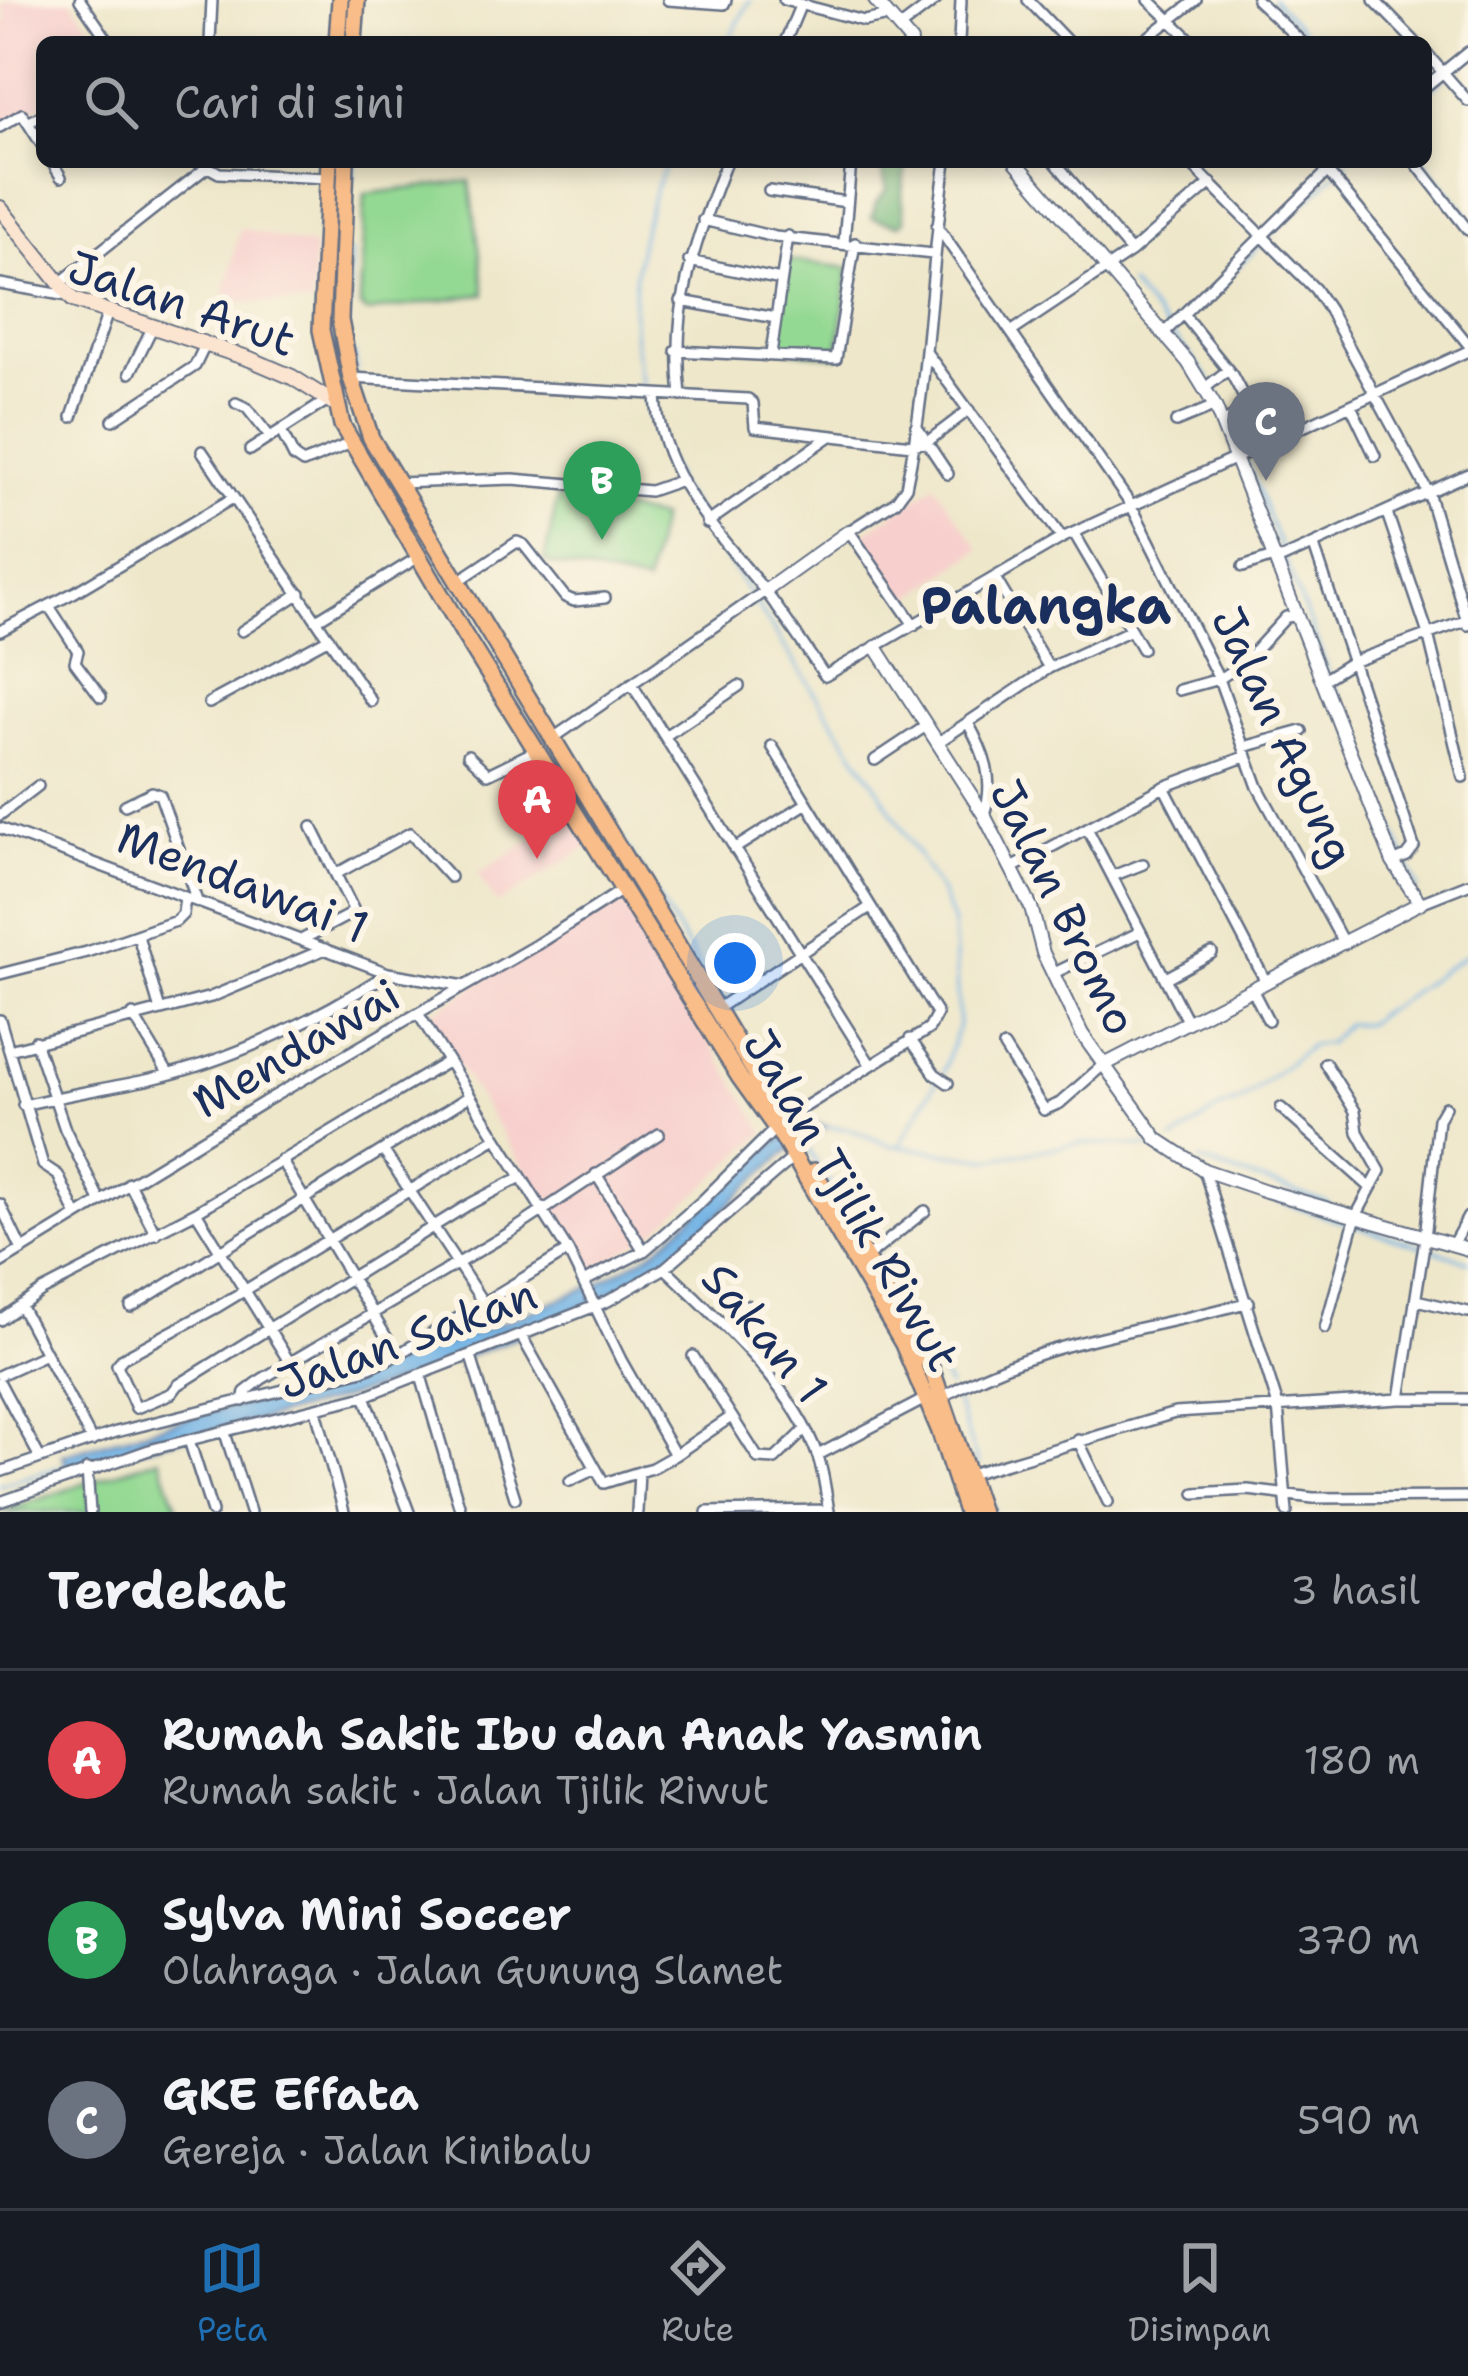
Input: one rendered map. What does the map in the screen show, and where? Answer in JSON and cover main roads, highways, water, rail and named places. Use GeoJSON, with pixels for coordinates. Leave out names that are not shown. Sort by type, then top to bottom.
{"type":"FeatureCollection","features":[{"type":"Feature","properties":{"kind":"highway"},"geometry":{"type":"LineString","coordinates":[[337,36],[340,0]]}},
{"type":"Feature","properties":{"kind":"highway"},"geometry":{"type":"LineString","coordinates":[[354,36],[356,0]]}},
{"type":"Feature","properties":{"kind":"highway","name":"Jalan Tjilik Riwut"},"geometry":{"type":"LineString","coordinates":[[346,168],[338,294],[351,378],[370,438],[718,1008],[935,1398],[982,1512]]}},
{"type":"Feature","properties":{"kind":"highway","name":"Jalan Tjilik Riwut"},"geometry":{"type":"LineString","coordinates":[[328,170],[320,297],[324,355],[332,402],[351,443],[535,751],[740,1078],[788,1138]]}},
{"type":"Feature","properties":{"kind":"highway"},"geometry":{"type":"LineString","coordinates":[[324,355],[345,350]]}},
{"type":"Feature","properties":{"kind":"highway"},"geometry":{"type":"LineString","coordinates":[[332,402],[358,403]]}},
{"type":"Feature","properties":{"kind":"highway"},"geometry":{"type":"LineString","coordinates":[[465,636],[482,625]]}},
{"type":"Feature","properties":{"kind":"highway","name":"Jalan Tjilik Riwut"},"geometry":{"type":"LineString","coordinates":[[840,1227],[866,1258],[932,1370],[935,1398],[966,1512]]}},
{"type":"Feature","properties":{"kind":"main road","name":"Jalan Arut"},"geometry":{"type":"LineString","coordinates":[[0,208],[64,289],[108,312],[292,377],[332,402]]}},
{"type":"Feature","properties":{"kind":"water"},"geometry":{"type":"Polygon","coordinates":[[[799,1127],[830,1127],[794,1146],[679,1250],[642,1277],[590,1304],[386,1386],[138,1449],[69,1472],[63,1455],[199,1415],[335,1383],[597,1284],[656,1250],[770,1146],[799,1127]]]}},
{"type":"Feature","properties":{"kind":"waterway"},"geometry":{"type":"LineString","coordinates":[[731,36],[750,0]]}},
{"type":"Feature","properties":{"kind":"waterway"},"geometry":{"type":"LineString","coordinates":[[1273,0],[1308,36]]}},
{"type":"Feature","properties":{"kind":"waterway"},"geometry":{"type":"LineString","coordinates":[[1451,73],[1468,59]]}},
{"type":"Feature","properties":{"kind":"waterway"},"geometry":{"type":"LineString","coordinates":[[1432,89],[1443,79]]}},
{"type":"Feature","properties":{"kind":"waterway"},"geometry":{"type":"LineString","coordinates":[[353,178],[354,168]]}},
{"type":"Feature","properties":{"kind":"waterway"},"geometry":{"type":"LineString","coordinates":[[643,388],[634,331],[636,273],[647,216],[664,168]]}},
{"type":"Feature","properties":{"kind":"waterway"},"geometry":{"type":"LineString","coordinates":[[1233,271],[1342,168]]}},
{"type":"Feature","properties":{"kind":"waterway"},"geometry":{"type":"LineString","coordinates":[[1430,168],[1468,215]]}},
{"type":"Feature","properties":{"kind":"waterway"},"geometry":{"type":"LineString","coordinates":[[349,309],[350,251]]}},
{"type":"Feature","properties":{"kind":"waterway"},"geometry":{"type":"LineString","coordinates":[[1130,285],[1209,378]]}},
{"type":"Feature","properties":{"kind":"waterway"},"geometry":{"type":"LineString","coordinates":[[354,353],[357,370]]}},
{"type":"Feature","properties":{"kind":"waterway"},"geometry":{"type":"LineString","coordinates":[[1214,386],[1227,416]]}},
{"type":"Feature","properties":{"kind":"waterway"},"geometry":{"type":"LineString","coordinates":[[645,397],[657,443],[675,478]]}},
{"type":"Feature","properties":{"kind":"waterway"},"geometry":{"type":"LineString","coordinates":[[1231,425],[1241,449]]}},
{"type":"Feature","properties":{"kind":"waterway"},"geometry":{"type":"LineString","coordinates":[[1245,458],[1329,672]]}},
{"type":"Feature","properties":{"kind":"waterway"},"geometry":{"type":"LineString","coordinates":[[679,487],[881,793],[942,895],[953,924],[959,1025],[943,1072]]}},
{"type":"Feature","properties":{"kind":"waterway"},"geometry":{"type":"LineString","coordinates":[[1333,681],[1418,889]]}},
{"type":"Feature","properties":{"kind":"waterway"},"geometry":{"type":"LineString","coordinates":[[606,813],[707,979]]}},
{"type":"Feature","properties":{"kind":"waterway"},"geometry":{"type":"LineString","coordinates":[[1173,1141],[1219,1109],[1242,1100],[1311,1045],[1328,1043],[1346,1024],[1367,1024],[1468,954]]}},
{"type":"Feature","properties":{"kind":"waterway"},"geometry":{"type":"LineString","coordinates":[[900,1145],[937,1080]]}},
{"type":"Feature","properties":{"kind":"waterway"},"geometry":{"type":"LineString","coordinates":[[826,1127],[850,1129],[889,1145],[989,1159],[1082,1143],[1159,1147]]}},
{"type":"Feature","properties":{"kind":"waterway"},"geometry":{"type":"LineString","coordinates":[[801,1138],[818,1165]]}},
{"type":"Feature","properties":{"kind":"waterway"},"geometry":{"type":"LineString","coordinates":[[1157,1148],[1205,1178]]}},
{"type":"Feature","properties":{"kind":"waterway"},"geometry":{"type":"LineString","coordinates":[[1201,1161],[1328,1203]]}},
{"type":"Feature","properties":{"kind":"waterway"},"geometry":{"type":"LineString","coordinates":[[827,1178],[949,1387]]}},
{"type":"Feature","properties":{"kind":"waterway"},"geometry":{"type":"LineString","coordinates":[[1213,1181],[1468,1261]]}},
{"type":"Feature","properties":{"kind":"waterway"},"geometry":{"type":"LineString","coordinates":[[953,1394],[979,1466]]}},
{"type":"Feature","properties":{"kind":"waterway"},"geometry":{"type":"LineString","coordinates":[[0,1485],[67,1465]]}},
{"type":"Feature","properties":{"kind":"waterway"},"geometry":{"type":"LineString","coordinates":[[982,1475],[994,1512]]}},
{"type":"Feature","properties":{"kind":"place","name":"GKE Effata"},"geometry":{"type":"Point","coordinates":[1266,481]}},
{"type":"Feature","properties":{"kind":"place","name":"Sylva Mini Soccer"},"geometry":{"type":"Point","coordinates":[602,540]}},
{"type":"Feature","properties":{"kind":"place","name":"Rumah Sakit Ibu dan Anak Yasmin"},"geometry":{"type":"Point","coordinates":[537,859]}},
{"type":"Feature","properties":{"kind":"district","name":"Palangka"},"geometry":{"type":"Point","coordinates":[1046,605]}}]}
